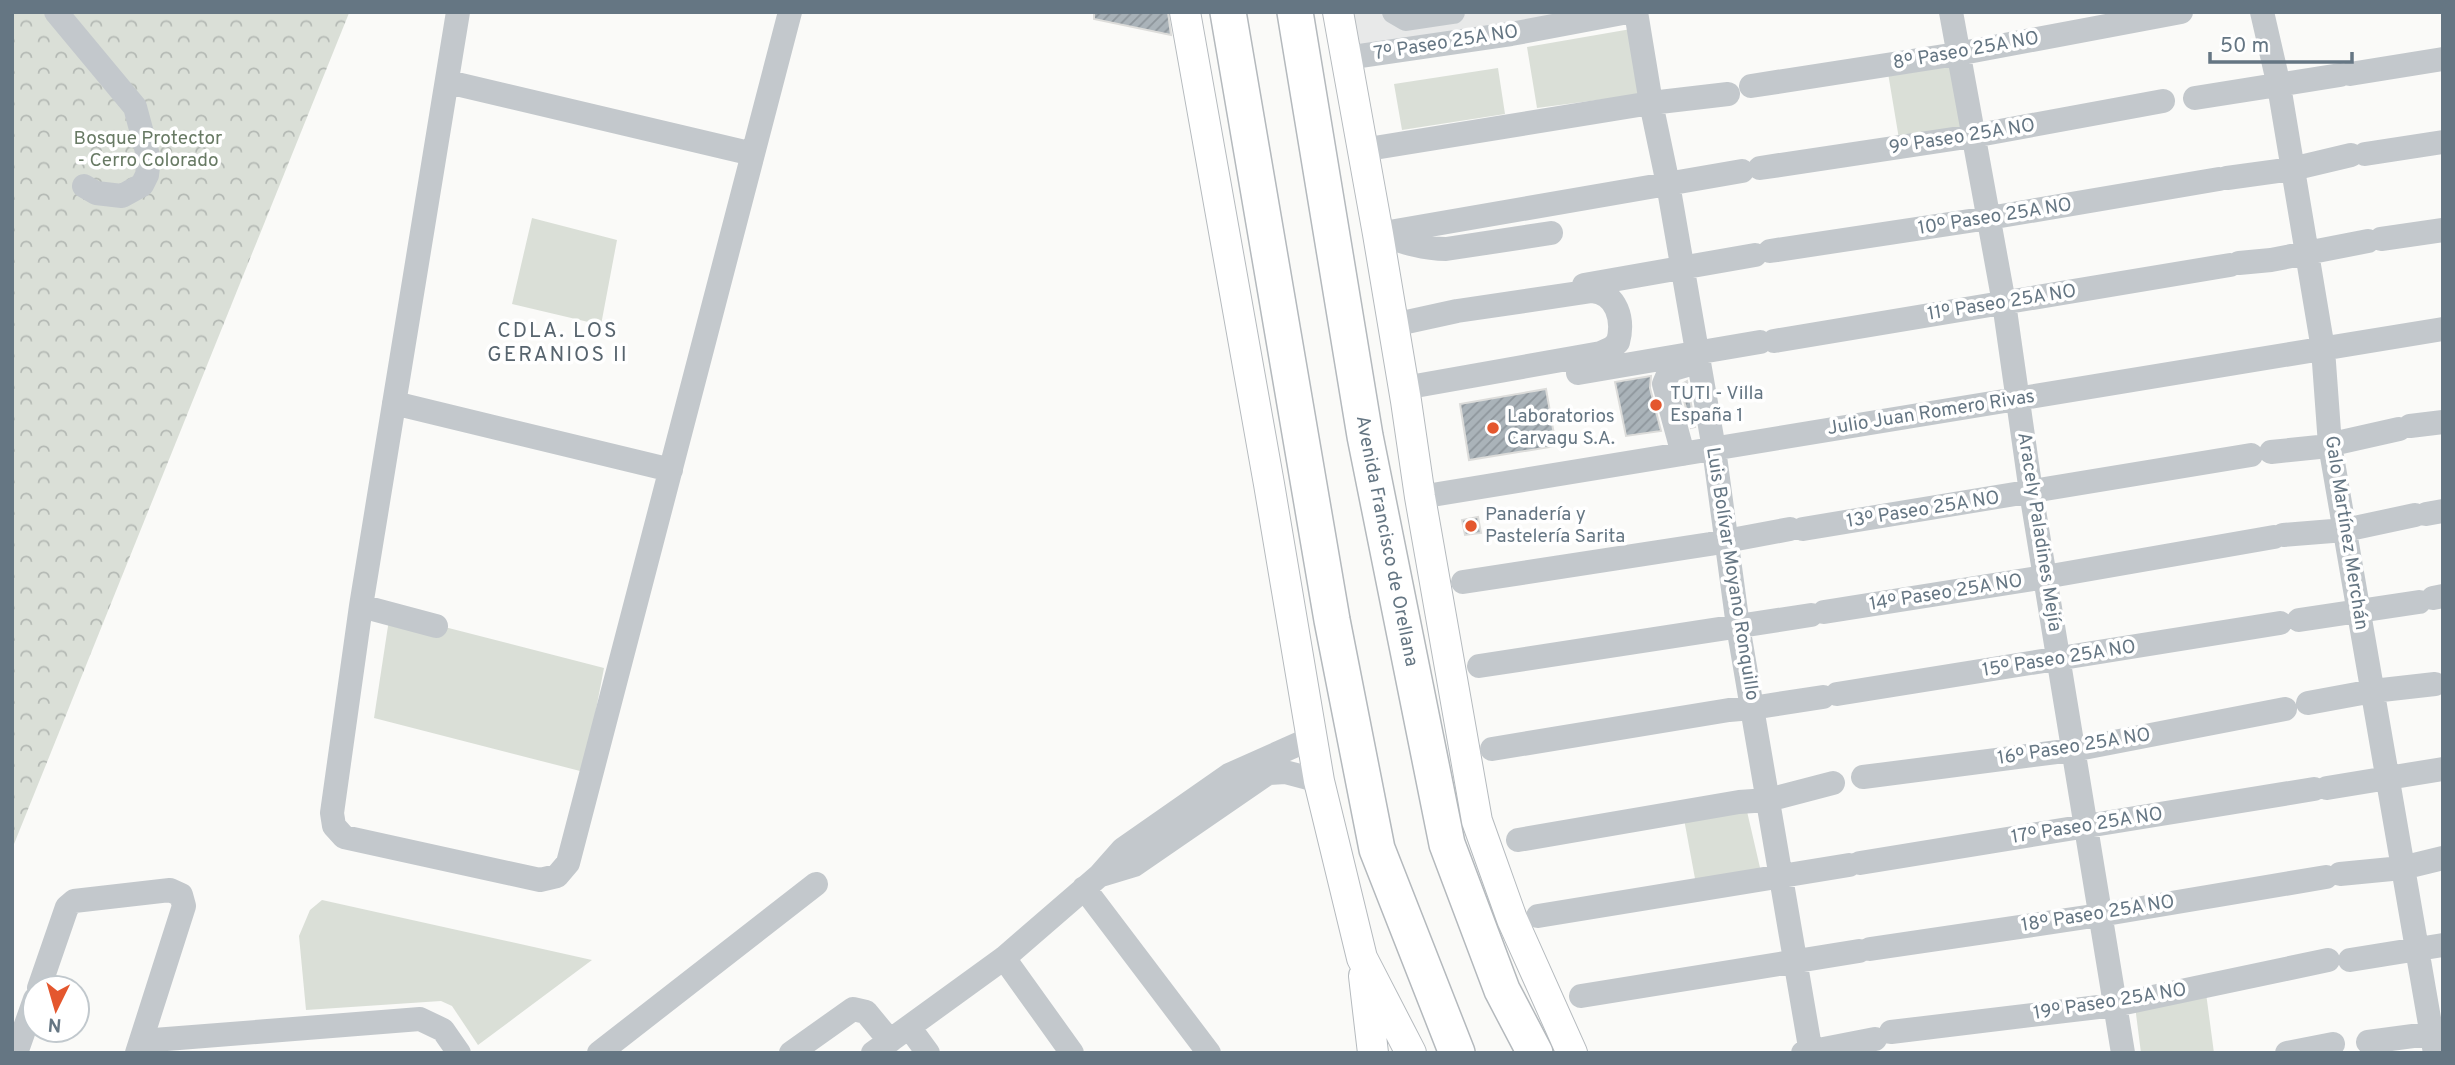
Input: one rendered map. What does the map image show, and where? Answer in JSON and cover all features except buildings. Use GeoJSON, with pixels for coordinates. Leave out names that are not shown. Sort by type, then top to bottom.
{"type":"FeatureCollection","features":[{"type":"Feature","properties":{"kind":"highway"},"geometry":{"type":"LineString","coordinates":[[1228,12],[1332,620],[1377,849],[1457,1053]]}},
{"type":"Feature","properties":{"kind":"highway","name":"Avenida Francisco de Orellana"},"geometry":{"type":"LineString","coordinates":[[1295,12],[1365,436],[1447,844],[1502,990],[1535,1053]]}},
{"type":"Feature","properties":{"kind":"main road","name":"Avenida Francisco de Orellana"},"geometry":{"type":"LineString","coordinates":[[1338,12],[1477,821],[1512,919],[1572,1053]]}},
{"type":"Feature","properties":{"kind":"main road"},"geometry":{"type":"LineString","coordinates":[[1180,13],[1319,780],[1362,958],[1373,1053]]}},
{"type":"Feature","properties":{"kind":"main road"},"geometry":{"type":"LineString","coordinates":[[1362,958],[1412,1053]]}},
{"type":"Feature","properties":{"kind":"street"},"geometry":{"type":"LineString","coordinates":[[56,12],[135,107],[149,159],[142,185],[122,196],[96,193],[84,186]]}},
{"type":"Feature","properties":{"kind":"street"},"geometry":{"type":"LineString","coordinates":[[458,12],[361,606],[332,813],[334,826],[344,837],[540,880],[557,876],[568,863],[790,12]]}},
{"type":"Feature","properties":{"kind":"street"},"geometry":{"type":"LineString","coordinates":[[1394,12],[1406,19],[1452,12]]}},
{"type":"Feature","properties":{"kind":"street","name":"7º Paseo 25A NO"},"geometry":{"type":"LineString","coordinates":[[1346,58],[1511,34],[1628,12]]}},
{"type":"Feature","properties":{"kind":"street","name":"Luis Bolívar Moyano Ronquillo"},"geometry":{"type":"LineString","coordinates":[[1636,12],[1714,449],[1738,626],[1808,1052]]}},
{"type":"Feature","properties":{"kind":"street","name":"Aracely Paladines Mejía"},"geometry":{"type":"LineString","coordinates":[[1951,12],[2004,303],[2031,492],[2123,1053]]}},
{"type":"Feature","properties":{"kind":"street","name":"8º Paseo 25A NO"},"geometry":{"type":"LineString","coordinates":[[1362,150],[1958,54],[2181,12]]}},
{"type":"Feature","properties":{"kind":"street","name":"Galo Martínez Merchán"},"geometry":{"type":"LineString","coordinates":[[2262,12],[2279,86],[2323,349],[2330,445],[2358,613],[2374,691],[2402,868],[2436,1040]]}},
{"type":"Feature","properties":{"kind":"street"},"geometry":{"type":"LineString","coordinates":[[2195,97],[2443,59]]}},
{"type":"Feature","properties":{"kind":"street"},"geometry":{"type":"LineString","coordinates":[[448,82],[753,154]]}},
{"type":"Feature","properties":{"kind":"street","name":"9º Paseo 25A NO"},"geometry":{"type":"LineString","coordinates":[[1378,234],[1751,169],[1973,136],[2163,101]]}},
{"type":"Feature","properties":{"kind":"street","name":"10º Paseo 25A NO"},"geometry":{"type":"LineString","coordinates":[[1392,321],[1763,253],[1989,219],[2223,178],[2292,169],[2358,154],[2443,142]]}},
{"type":"Feature","properties":{"kind":"street","name":"11º Paseo 25A NO"},"geometry":{"type":"LineString","coordinates":[[1405,394],[1698,358],[1767,342],[2443,230]]}},
{"type":"Feature","properties":{"kind":"street"},"geometry":{"type":"LineString","coordinates":[[1378,234],[1432,249],[1551,233]]}},
{"type":"Feature","properties":{"kind":"street"},"geometry":{"type":"LineString","coordinates":[[1392,321],[1592,291],[1608,295],[1613,300],[1619,322],[1618,342],[1601,353],[1405,394]]}},
{"type":"Feature","properties":{"kind":"street","name":"Julio Juan Romero Rivas"},"geometry":{"type":"LineString","coordinates":[[1420,497],[2443,329]]}},
{"type":"Feature","properties":{"kind":"street"},"geometry":{"type":"LineString","coordinates":[[1683,454],[1664,384],[1670,370],[1698,358]]}},
{"type":"Feature","properties":{"kind":"street"},"geometry":{"type":"LineString","coordinates":[[394,403],[671,470]]}},
{"type":"Feature","properties":{"kind":"street","name":"13º Paseo 25A NO"},"geometry":{"type":"LineString","coordinates":[[1463,582],[2330,445],[2443,422]]}},
{"type":"Feature","properties":{"kind":"street","name":"14º Paseo 25A NO"},"geometry":{"type":"LineString","coordinates":[[1479,666],[2045,577],[2279,536],[2345,530],[2428,514]]}},
{"type":"Feature","properties":{"kind":"street","name":"15º Paseo 25A NO"},"geometry":{"type":"LineString","coordinates":[[1492,749],[2358,613],[2432,599]]}},
{"type":"Feature","properties":{"kind":"street"},"geometry":{"type":"LineString","coordinates":[[361,606],[436,626]]}},
{"type":"Feature","properties":{"kind":"street","name":"16º Paseo 25A NO"},"geometry":{"type":"LineString","coordinates":[[1863,777],[2074,750],[2374,691],[2435,684]]}},
{"type":"Feature","properties":{"kind":"street"},"geometry":{"type":"LineString","coordinates":[[891,1040],[1004,958],[1092,882],[1123,849],[1229,775],[1265,766],[1312,738]]}},
{"type":"Feature","properties":{"kind":"street"},"geometry":{"type":"LineString","coordinates":[[1265,766],[1319,780]]}},
{"type":"Feature","properties":{"kind":"street","name":"17º Paseo 25A NO"},"geometry":{"type":"LineString","coordinates":[[1538,916],[2443,769]]}},
{"type":"Feature","properties":{"kind":"street"},"geometry":{"type":"LineString","coordinates":[[1518,840],[1739,802],[1768,800],[1833,783]]}},
{"type":"Feature","properties":{"kind":"street","name":"18º Paseo 25A NO"},"geometry":{"type":"LineString","coordinates":[[1581,996],[2333,876],[2402,868],[2443,858]]}},
{"type":"Feature","properties":{"kind":"street"},"geometry":{"type":"LineString","coordinates":[[1092,882],[1209,1053]]}},
{"type":"Feature","properties":{"kind":"street"},"geometry":{"type":"LineString","coordinates":[[599,1053],[816,884]]}},
{"type":"Feature","properties":{"kind":"street"},"geometry":{"type":"LineString","coordinates":[[44,974],[67,907],[74,901],[170,890],[181,895],[184,906],[139,1047],[420,1019],[443,1030],[459,1053]]}},
{"type":"Feature","properties":{"kind":"street","name":"19º Paseo 25A NO"},"geometry":{"type":"LineString","coordinates":[[1808,1052],[1883,1035],[2115,1005],[2339,960],[2443,945]]}},
{"type":"Feature","properties":{"kind":"street"},"geometry":{"type":"LineString","coordinates":[[1004,958],[1072,1053]]}},
{"type":"Feature","properties":{"kind":"street"},"geometry":{"type":"LineString","coordinates":[[791,1053],[853,1009],[866,1012],[891,1040],[928,1053]]}},
{"type":"Feature","properties":{"kind":"street"},"geometry":{"type":"LineString","coordinates":[[2368,1042],[2436,1040]]}},
{"type":"Feature","properties":{"kind":"street"},"geometry":{"type":"LineString","coordinates":[[2287,1053],[2333,1044]]}},
{"type":"Feature","properties":{"kind":"shaded area"},"geometry":{"type":"Polygon","coordinates":[[[1352,12],[1574,12],[1356,48],[1352,12]]]}},
{"type":"Feature","properties":{"kind":"green space","name":"Bosque Protector - Cerro Colorado"},"geometry":{"type":"Polygon","coordinates":[[[12,12],[349,13],[12,849],[12,12]]]}},
{"type":"Feature","properties":{"kind":"green space"},"geometry":{"type":"Polygon","coordinates":[[[1631,29],[1643,94],[1537,108],[1527,47],[1631,29]]]}},
{"type":"Feature","properties":{"kind":"green space"},"geometry":{"type":"Polygon","coordinates":[[[1956,64],[1966,127],[1899,139],[1888,73],[1956,64]]]}},
{"type":"Feature","properties":{"kind":"green space"},"geometry":{"type":"Polygon","coordinates":[[[1498,68],[1505,114],[1402,130],[1394,84],[1498,68]]]}},
{"type":"Feature","properties":{"kind":"green space"},"geometry":{"type":"Polygon","coordinates":[[[532,218],[617,240],[601,325],[512,304],[532,218]]]}},
{"type":"Feature","properties":{"kind":"green space"},"geometry":{"type":"Polygon","coordinates":[[[390,613],[604,668],[584,772],[374,718],[390,613]]]}},
{"type":"Feature","properties":{"kind":"green space"},"geometry":{"type":"Polygon","coordinates":[[[1746,807],[1761,872],[1696,884],[1684,819],[1746,807]]]}},
{"type":"Feature","properties":{"kind":"green space"},"geometry":{"type":"Polygon","coordinates":[[[322,900],[592,960],[478,1045],[452,1006],[441,1001],[306,1010],[299,936],[310,910],[322,900]]]}},
{"type":"Feature","properties":{"kind":"green space"},"geometry":{"type":"Polygon","coordinates":[[[2206,993],[2214,1053],[2141,1053],[2135,1006],[2206,993]]]}},
{"type":"Feature","properties":{"kind":"place","name":"TUTI - Villa España 1"},"geometry":{"type":"Point","coordinates":[1656,405]}},
{"type":"Feature","properties":{"kind":"place","name":"Laboratorios Carvagu S.A."},"geometry":{"type":"Point","coordinates":[1493,428]}},
{"type":"Feature","properties":{"kind":"place","name":"Panadería y Pastelería Sarita"},"geometry":{"type":"Point","coordinates":[1471,526]}},
{"type":"Feature","properties":{"kind":"district","name":"CDLA. LOS GERANIOS II"},"geometry":{"type":"Point","coordinates":[558,343]}}]}
